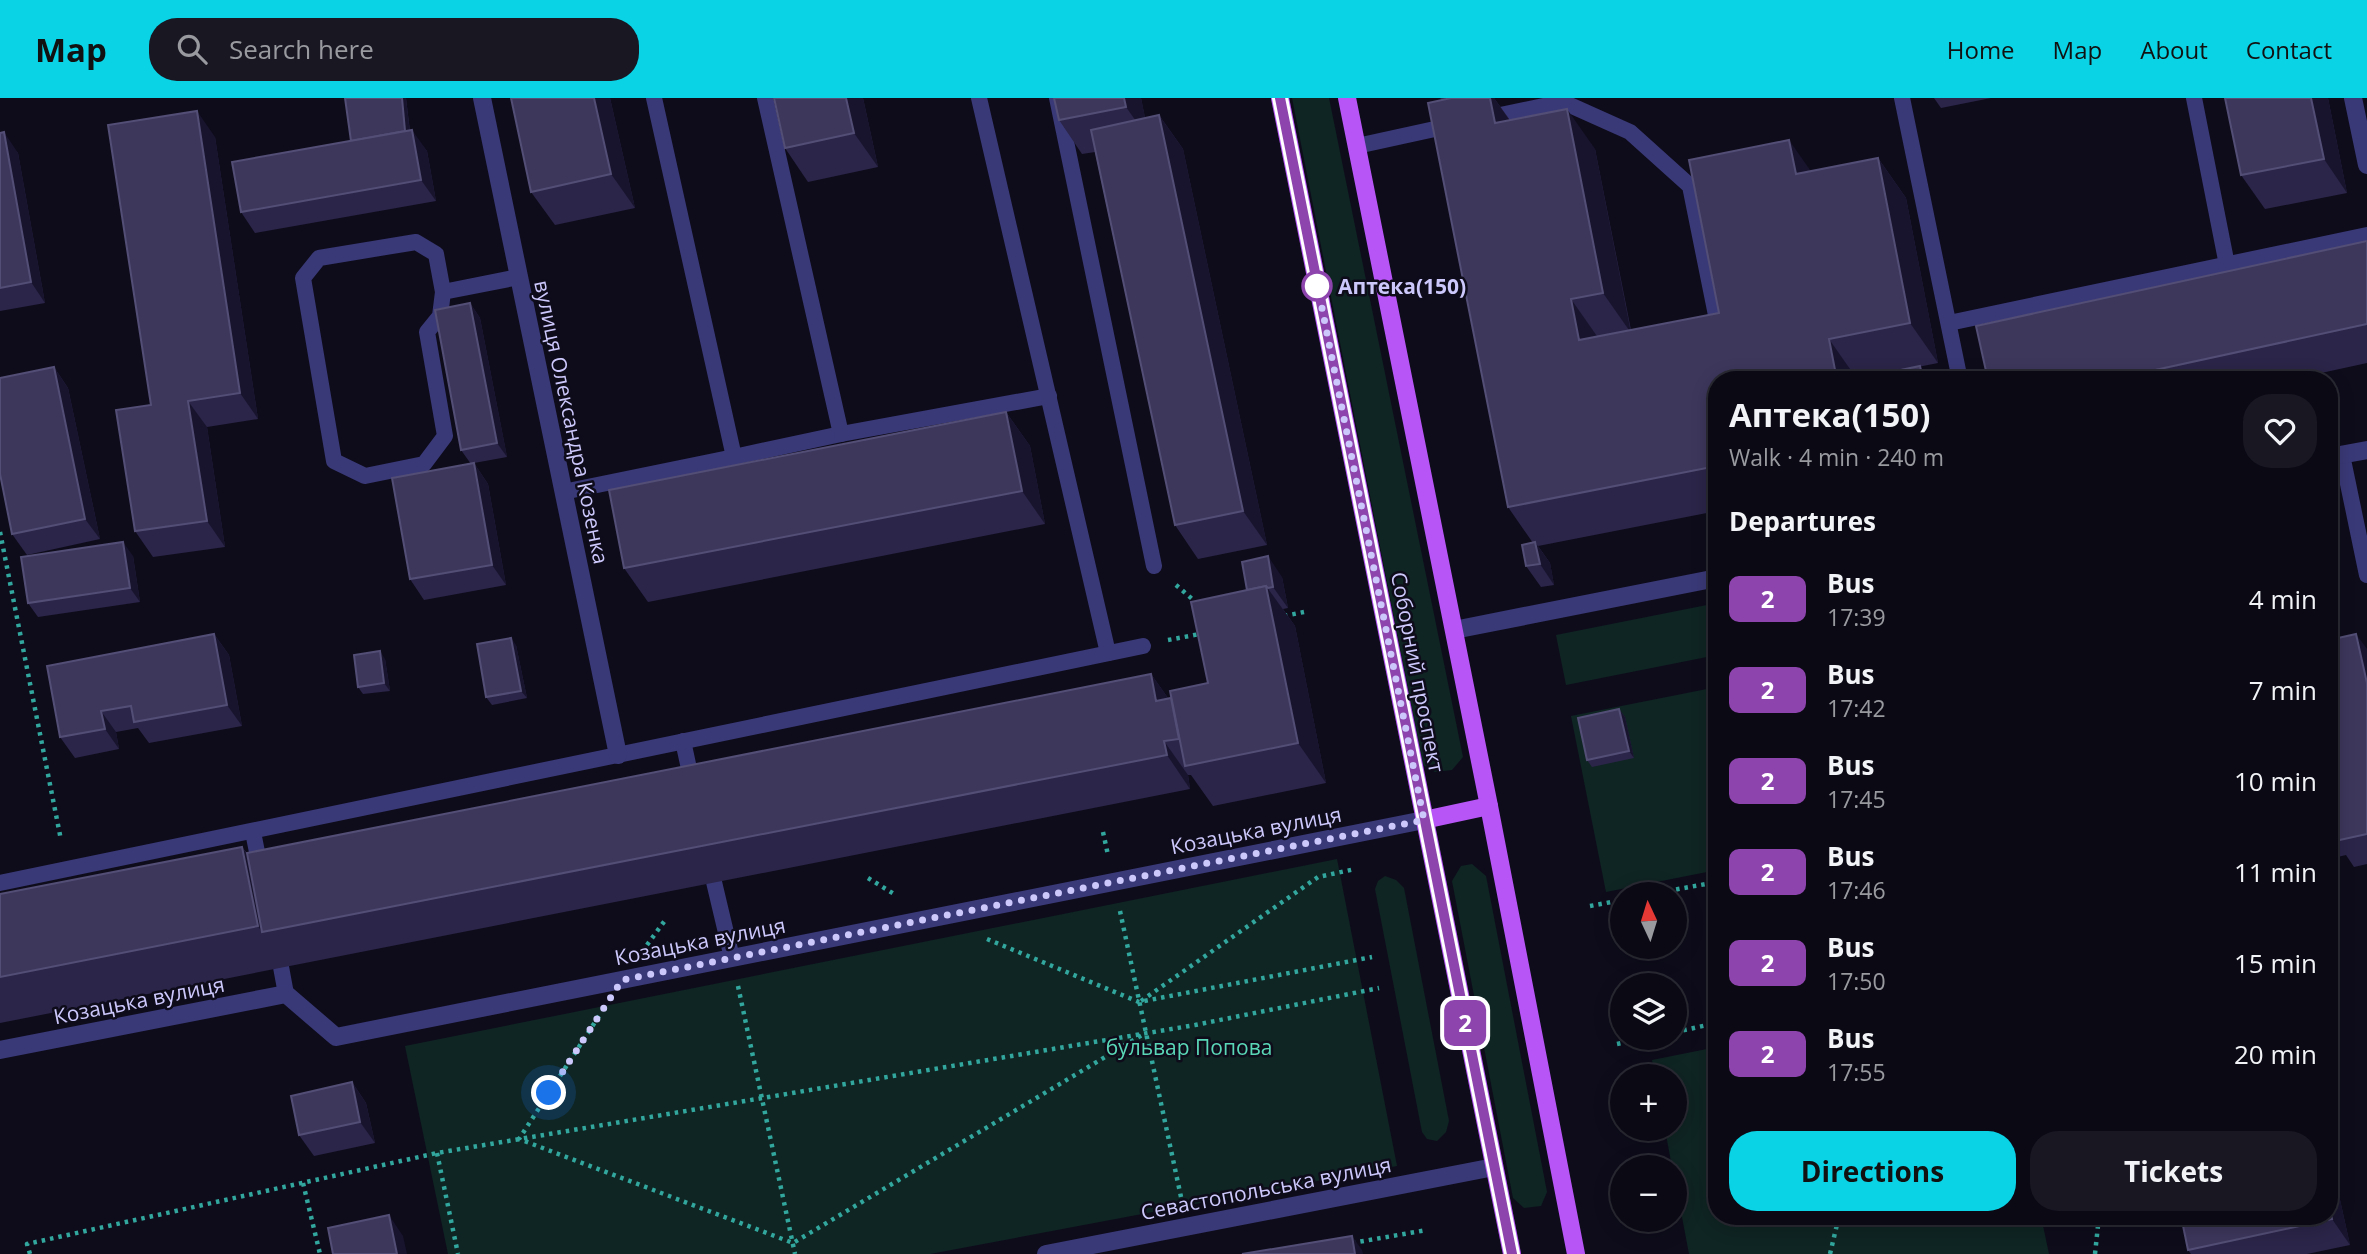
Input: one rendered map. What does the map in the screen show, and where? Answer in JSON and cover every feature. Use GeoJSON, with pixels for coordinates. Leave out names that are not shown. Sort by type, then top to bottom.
{"type":"FeatureCollection","features":[{"type":"Feature","properties":{"kind":"main road","name":"Соборний проспект"},"geometry":{"type":"LineString","coordinates":[[1280,98],[1512,1254]]}},
{"type":"Feature","properties":{"kind":"main road","name":"Соборний проспект"},"geometry":{"type":"LineString","coordinates":[[1347,98],[1576,1254]]}},
{"type":"Feature","properties":{"kind":"main road"},"geometry":{"type":"LineString","coordinates":[[1424,820],[1489,806]]}},
{"type":"Feature","properties":{"kind":"street","name":"вулиця Олександра Козенка"},"geometry":{"type":"LineString","coordinates":[[482,98],[618,755]]}},
{"type":"Feature","properties":{"kind":"street"},"geometry":{"type":"LineString","coordinates":[[2353,98],[2367,165]]}},
{"type":"Feature","properties":{"kind":"street"},"geometry":{"type":"LineString","coordinates":[[2338,456],[2367,450]]}},
{"type":"Feature","properties":{"kind":"street"},"geometry":{"type":"LineString","coordinates":[[1454,630],[1708,580]]}},
{"type":"Feature","properties":{"kind":"street","name":"Козацька вулиця"},"geometry":{"type":"LineString","coordinates":[[0,1050],[286,994],[336,1037],[1424,820]]}},
{"type":"Feature","properties":{"kind":"street","name":"Севастопольська вулиця"},"geometry":{"type":"LineString","coordinates":[[1046,1254],[1494,1167]]}},
{"type":"Feature","properties":{"kind":"lane"},"geometry":{"type":"LineString","coordinates":[[654,98],[734,457]]}},
{"type":"Feature","properties":{"kind":"lane"},"geometry":{"type":"LineString","coordinates":[[765,98],[841,434]]}},
{"type":"Feature","properties":{"kind":"lane"},"geometry":{"type":"LineString","coordinates":[[979,98],[1108,653]]}},
{"type":"Feature","properties":{"kind":"lane"},"geometry":{"type":"LineString","coordinates":[[1057,98],[1154,566]]}},
{"type":"Feature","properties":{"kind":"lane"},"geometry":{"type":"LineString","coordinates":[[1902,98],[1958,371]]}},
{"type":"Feature","properties":{"kind":"lane"},"geometry":{"type":"LineString","coordinates":[[2194,98],[2227,265]]}},
{"type":"Feature","properties":{"kind":"lane"},"geometry":{"type":"LineString","coordinates":[[1357,146],[1563,100],[1630,132],[1690,186],[1721,345]]}},
{"type":"Feature","properties":{"kind":"lane"},"geometry":{"type":"LineString","coordinates":[[1949,323],[2367,235]]}},
{"type":"Feature","properties":{"kind":"lane"},"geometry":{"type":"LineString","coordinates":[[416,242],[436,254],[443,292],[440,316],[427,332],[445,436],[424,464],[365,476],[334,461],[303,278],[319,258],[416,242]]}},
{"type":"Feature","properties":{"kind":"lane"},"geometry":{"type":"LineString","coordinates":[[443,292],[519,277]]}},
{"type":"Feature","properties":{"kind":"lane"},"geometry":{"type":"LineString","coordinates":[[563,492],[841,434],[1049,396]]}},
{"type":"Feature","properties":{"kind":"lane"},"geometry":{"type":"LineString","coordinates":[[2338,464],[2367,575]]}},
{"type":"Feature","properties":{"kind":"lane"},"geometry":{"type":"LineString","coordinates":[[0,883],[1143,646]]}},
{"type":"Feature","properties":{"kind":"lane"},"geometry":{"type":"LineString","coordinates":[[683,741],[697,803]]}},
{"type":"Feature","properties":{"kind":"lane"},"geometry":{"type":"LineString","coordinates":[[253,832],[265,888]]}},
{"type":"Feature","properties":{"kind":"lane"},"geometry":{"type":"LineString","coordinates":[[714,882],[732,958]]}},
{"type":"Feature","properties":{"kind":"lane"},"geometry":{"type":"LineString","coordinates":[[281,967],[286,994]]}},
{"type":"Feature","properties":{"kind":"path"},"geometry":{"type":"LineString","coordinates":[[0,532],[66,869]]}},
{"type":"Feature","properties":{"kind":"path"},"geometry":{"type":"LineString","coordinates":[[1154,566],[1206,610]]}},
{"type":"Feature","properties":{"kind":"path"},"geometry":{"type":"LineString","coordinates":[[1279,617],[1304,612]]}},
{"type":"Feature","properties":{"kind":"path"},"geometry":{"type":"LineString","coordinates":[[1143,646],[1203,633]]}},
{"type":"Feature","properties":{"kind":"path"},"geometry":{"type":"LineString","coordinates":[[1103,832],[1183,1206]]}},
{"type":"Feature","properties":{"kind":"path"},"geometry":{"type":"LineString","coordinates":[[1139,1002],[1318,877],[1355,869]]}},
{"type":"Feature","properties":{"kind":"path"},"geometry":{"type":"LineString","coordinates":[[868,878],[936,917]]}},
{"type":"Feature","properties":{"kind":"path"},"geometry":{"type":"LineString","coordinates":[[1687,887],[1708,884]]}},
{"type":"Feature","properties":{"kind":"path"},"geometry":{"type":"LineString","coordinates":[[1590,906],[1610,902]]}},
{"type":"Feature","properties":{"kind":"path"},"geometry":{"type":"LineString","coordinates":[[519,1139],[622,980],[666,919]]}},
{"type":"Feature","properties":{"kind":"path"},"geometry":{"type":"LineString","coordinates":[[987,939],[1139,1002],[1372,957]]}},
{"type":"Feature","properties":{"kind":"path"},"geometry":{"type":"LineString","coordinates":[[732,958],[795,1254]]}},
{"type":"Feature","properties":{"kind":"path"},"geometry":{"type":"LineString","coordinates":[[30,1254],[27,1244],[437,1153],[1146,1033],[1379,988]]}},
{"type":"Feature","properties":{"kind":"path"},"geometry":{"type":"LineString","coordinates":[[1687,1029],[1708,1025]]}},
{"type":"Feature","properties":{"kind":"path"},"geometry":{"type":"LineString","coordinates":[[793,1243],[1146,1033]]}},
{"type":"Feature","properties":{"kind":"path"},"geometry":{"type":"LineString","coordinates":[[519,1139],[793,1243]]}},
{"type":"Feature","properties":{"kind":"path"},"geometry":{"type":"LineString","coordinates":[[437,1153],[458,1254]]}},
{"type":"Feature","properties":{"kind":"path"},"geometry":{"type":"LineString","coordinates":[[303,1183],[320,1254]]}},
{"type":"Feature","properties":{"kind":"path"},"geometry":{"type":"LineString","coordinates":[[1830,1254],[1837,1225]]}},
{"type":"Feature","properties":{"kind":"path"},"geometry":{"type":"LineString","coordinates":[[2095,1254],[2098,1225]]}},
{"type":"Feature","properties":{"kind":"path"},"geometry":{"type":"LineString","coordinates":[[1345,1245],[1427,1230]]}},
{"type":"Feature","properties":{"kind":"green space"},"geometry":{"type":"Polygon","coordinates":[[[1292,98],[1329,98],[1463,757],[1452,770],[1435,772],[1423,765],[1292,98]]]}},
{"type":"Feature","properties":{"kind":"green space"},"geometry":{"type":"Polygon","coordinates":[[[1708,605],[1708,657],[1566,685],[1556,635],[1708,605]]]}},
{"type":"Feature","properties":{"kind":"green space"},"geometry":{"type":"Polygon","coordinates":[[[1708,689],[1708,872],[1656,882],[1610,882],[1610,891],[1606,892],[1571,716],[1708,689]]]}},
{"type":"Feature","properties":{"kind":"green space","name":"бульвар Попова"},"geometry":{"type":"Polygon","coordinates":[[[1337,859],[1397,1166],[930,1254],[448,1254],[405,1046],[1337,859]]]}},
{"type":"Feature","properties":{"kind":"green space"},"geometry":{"type":"Polygon","coordinates":[[[1472,864],[1486,876],[1547,1192],[1541,1206],[1524,1208],[1513,1198],[1452,881],[1461,866],[1472,864]]]}},
{"type":"Feature","properties":{"kind":"green space"},"geometry":{"type":"Polygon","coordinates":[[[1385,876],[1396,880],[1404,888],[1449,1121],[1446,1132],[1437,1141],[1427,1139],[1422,1132],[1375,889],[1378,881],[1385,876]]]}},
{"type":"Feature","properties":{"kind":"green space"},"geometry":{"type":"Polygon","coordinates":[[[1708,1049],[1708,1225],[2043,1225],[2049,1254],[1689,1254],[1685,1232],[1687,1232],[1687,1155],[1670,1155],[1667,1141],[1687,1141],[1687,1064],[1653,1064],[1652,1060],[1708,1049]]]}},
{"type":"Feature","properties":{"kind":"building"},"geometry":{"type":"Polygon","coordinates":[[[345,98],[402,98],[405,131],[351,141],[345,98]]]}},
{"type":"Feature","properties":{"kind":"building"},"geometry":{"type":"Polygon","coordinates":[[[511,98],[594,98],[611,174],[531,192],[511,98]]]}},
{"type":"Feature","properties":{"kind":"building"},"geometry":{"type":"Polygon","coordinates":[[[774,98],[846,98],[854,133],[785,148],[774,98]]]}},
{"type":"Feature","properties":{"kind":"building"},"geometry":{"type":"Polygon","coordinates":[[[1054,98],[1124,98],[1126,107],[1059,120],[1054,98]]]}},
{"type":"Feature","properties":{"kind":"building"},"geometry":{"type":"Polygon","coordinates":[[[1451,98],[1490,98],[1495,123],[1567,109],[1603,293],[1571,299],[1579,340],[1719,313],[1689,160],[1789,140],[1796,174],[1878,158],[1910,323],[1829,339],[1835,371],[1708,371],[1708,468],[1508,507],[1428,103],[1451,98]]]}},
{"type":"Feature","properties":{"kind":"building"},"geometry":{"type":"Polygon","coordinates":[[[2225,98],[2311,98],[2324,159],[2241,175],[2225,98]]]}},
{"type":"Feature","properties":{"kind":"building"},"geometry":{"type":"Polygon","coordinates":[[[197,111],[240,393],[188,401],[207,521],[135,531],[116,410],[151,405],[108,125],[197,111]]]}},
{"type":"Feature","properties":{"kind":"building"},"geometry":{"type":"Polygon","coordinates":[[[1159,115],[1243,511],[1175,525],[1091,130],[1159,115]]]}},
{"type":"Feature","properties":{"kind":"building"},"geometry":{"type":"Polygon","coordinates":[[[412,130],[421,180],[241,212],[232,162],[412,130]]]}},
{"type":"Feature","properties":{"kind":"building"},"geometry":{"type":"Polygon","coordinates":[[[4,132],[31,282],[0,288],[0,133],[4,132]]]}},
{"type":"Feature","properties":{"kind":"building"},"geometry":{"type":"Polygon","coordinates":[[[2367,241],[2367,324],[2150,371],[1986,371],[1976,326],[2367,241]]]}},
{"type":"Feature","properties":{"kind":"building"},"geometry":{"type":"Polygon","coordinates":[[[470,303],[497,443],[461,450],[435,310],[470,303]]]}},
{"type":"Feature","properties":{"kind":"building"},"geometry":{"type":"Polygon","coordinates":[[[1920,366],[1921,371],[1896,371],[1920,366]]]}},
{"type":"Feature","properties":{"kind":"building"},"geometry":{"type":"Polygon","coordinates":[[[54,367],[85,519],[12,534],[0,474],[0,378],[54,367]]]}},
{"type":"Feature","properties":{"kind":"building"},"geometry":{"type":"Polygon","coordinates":[[[1006,412],[1022,491],[624,568],[609,490],[1006,412]]]}},
{"type":"Feature","properties":{"kind":"building"},"geometry":{"type":"Polygon","coordinates":[[[474,463],[492,565],[410,579],[392,478],[474,463]]]}},
{"type":"Feature","properties":{"kind":"building"},"geometry":{"type":"Polygon","coordinates":[[[123,542],[130,588],[28,603],[21,557],[123,542]]]}},
{"type":"Feature","properties":{"kind":"building"},"geometry":{"type":"Polygon","coordinates":[[[1535,542],[1540,564],[1526,566],[1522,545],[1535,542]]]}},
{"type":"Feature","properties":{"kind":"building"},"geometry":{"type":"Polygon","coordinates":[[[1268,556],[1273,587],[1247,590],[1242,562],[1268,556]]]}},
{"type":"Feature","properties":{"kind":"building"},"geometry":{"type":"Polygon","coordinates":[[[1266,586],[1298,743],[1185,766],[1170,691],[1208,683],[1191,602],[1266,586]]]}},
{"type":"Feature","properties":{"kind":"building"},"geometry":{"type":"Polygon","coordinates":[[[214,634],[227,705],[134,722],[131,706],[101,711],[105,729],[60,737],[47,666],[214,634]]]}},
{"type":"Feature","properties":{"kind":"building"},"geometry":{"type":"Polygon","coordinates":[[[2356,634],[2367,683],[2367,834],[2338,840],[2338,638],[2356,634]]]}},
{"type":"Feature","properties":{"kind":"building"},"geometry":{"type":"Polygon","coordinates":[[[511,638],[521,691],[486,697],[477,644],[511,638]]]}},
{"type":"Feature","properties":{"kind":"building"},"geometry":{"type":"Polygon","coordinates":[[[380,651],[384,683],[358,687],[354,655],[380,651]]]}},
{"type":"Feature","properties":{"kind":"building"},"geometry":{"type":"Polygon","coordinates":[[[1151,674],[1156,701],[1171,698],[1179,739],[1164,741],[1167,755],[262,932],[247,853],[1151,674]]]}},
{"type":"Feature","properties":{"kind":"building"},"geometry":{"type":"Polygon","coordinates":[[[1619,709],[1629,751],[1587,760],[1578,718],[1619,709]]]}},
{"type":"Feature","properties":{"kind":"building"},"geometry":{"type":"Polygon","coordinates":[[[242,847],[258,926],[0,977],[0,894],[242,847]]]}},
{"type":"Feature","properties":{"kind":"building"},"geometry":{"type":"Polygon","coordinates":[[[352,1082],[360,1122],[299,1135],[291,1096],[352,1082]]]}},
{"type":"Feature","properties":{"kind":"building"},"geometry":{"type":"Polygon","coordinates":[[[389,1215],[397,1254],[333,1254],[328,1228],[389,1215]]]}},
{"type":"Feature","properties":{"kind":"building"},"geometry":{"type":"Polygon","coordinates":[[[2183,1225],[2304,1225],[2188,1250],[2183,1225]]]}},
{"type":"Feature","properties":{"kind":"building"},"geometry":{"type":"Polygon","coordinates":[[[1352,1236],[1355,1254],[1242,1254],[1352,1236]]]}},
{"type":"Feature","properties":{"kind":"bus line","name":"2"},"geometry":{"type":"LineString","coordinates":[[1280,98],[1512,1254]]}},
{"type":"Feature","properties":{"kind":"place","name":"Аптека(150)"},"geometry":{"type":"Point","coordinates":[1317,286]}},
{"type":"Feature","properties":{"kind":"route"},"geometry":{"type":"LineString","coordinates":[[549,1093],[622,980],[1424,820],[1317,283],[1317,286]]}}]}
